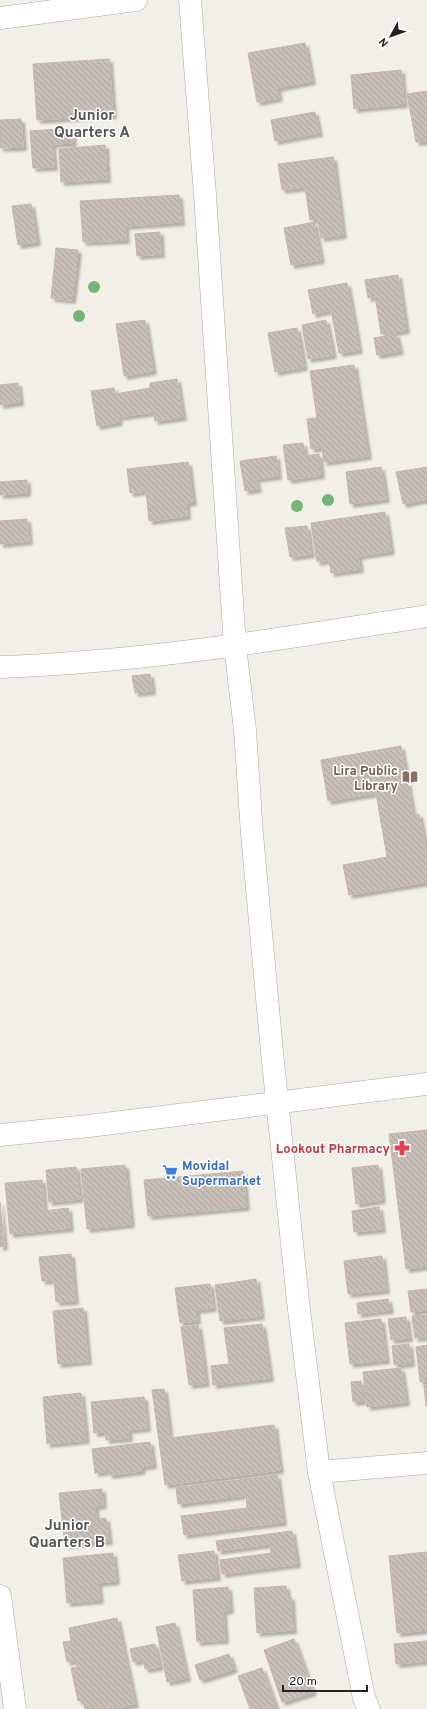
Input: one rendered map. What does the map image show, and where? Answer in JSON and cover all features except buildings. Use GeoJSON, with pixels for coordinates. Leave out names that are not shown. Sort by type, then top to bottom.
{"type":"FeatureCollection","features":[{"type":"Feature","properties":{"kind":"street"},"geometry":{"type":"LineString","coordinates":[[0,18],[136,0]]}},
{"type":"Feature","properties":{"kind":"street"},"geometry":{"type":"LineString","coordinates":[[190,0],[235,646],[245,730],[252,834],[298,1300],[318,1472],[364,1698],[369,1709]]}},
{"type":"Feature","properties":{"kind":"street"},"geometry":{"type":"LineString","coordinates":[[0,667],[78,662],[235,646],[427,616]]}},
{"type":"Feature","properties":{"kind":"street"},"geometry":{"type":"LineString","coordinates":[[0,1135],[90,1126],[427,1084]]}},
{"type":"Feature","properties":{"kind":"street"},"geometry":{"type":"LineString","coordinates":[[318,1472],[427,1463]]}},
{"type":"Feature","properties":{"kind":"street"},"geometry":{"type":"LineString","coordinates":[[0,1596],[15,1709]]}},
{"type":"Feature","properties":{"kind":"place","name":"Lira Public Library"},"geometry":{"type":"Point","coordinates":[410,777]}},
{"type":"Feature","properties":{"kind":"place","name":"Lookout Pharmacy"},"geometry":{"type":"Point","coordinates":[402,1148]}},
{"type":"Feature","properties":{"kind":"place","name":"Movidal Supermarket"},"geometry":{"type":"Point","coordinates":[170,1172]}},
{"type":"Feature","properties":{"kind":"district","name":"Junior Quarters A"},"geometry":{"type":"Point","coordinates":[92,124]}},
{"type":"Feature","properties":{"kind":"district","name":"Junior Quarters B"},"geometry":{"type":"Point","coordinates":[67,1534]}}]}
